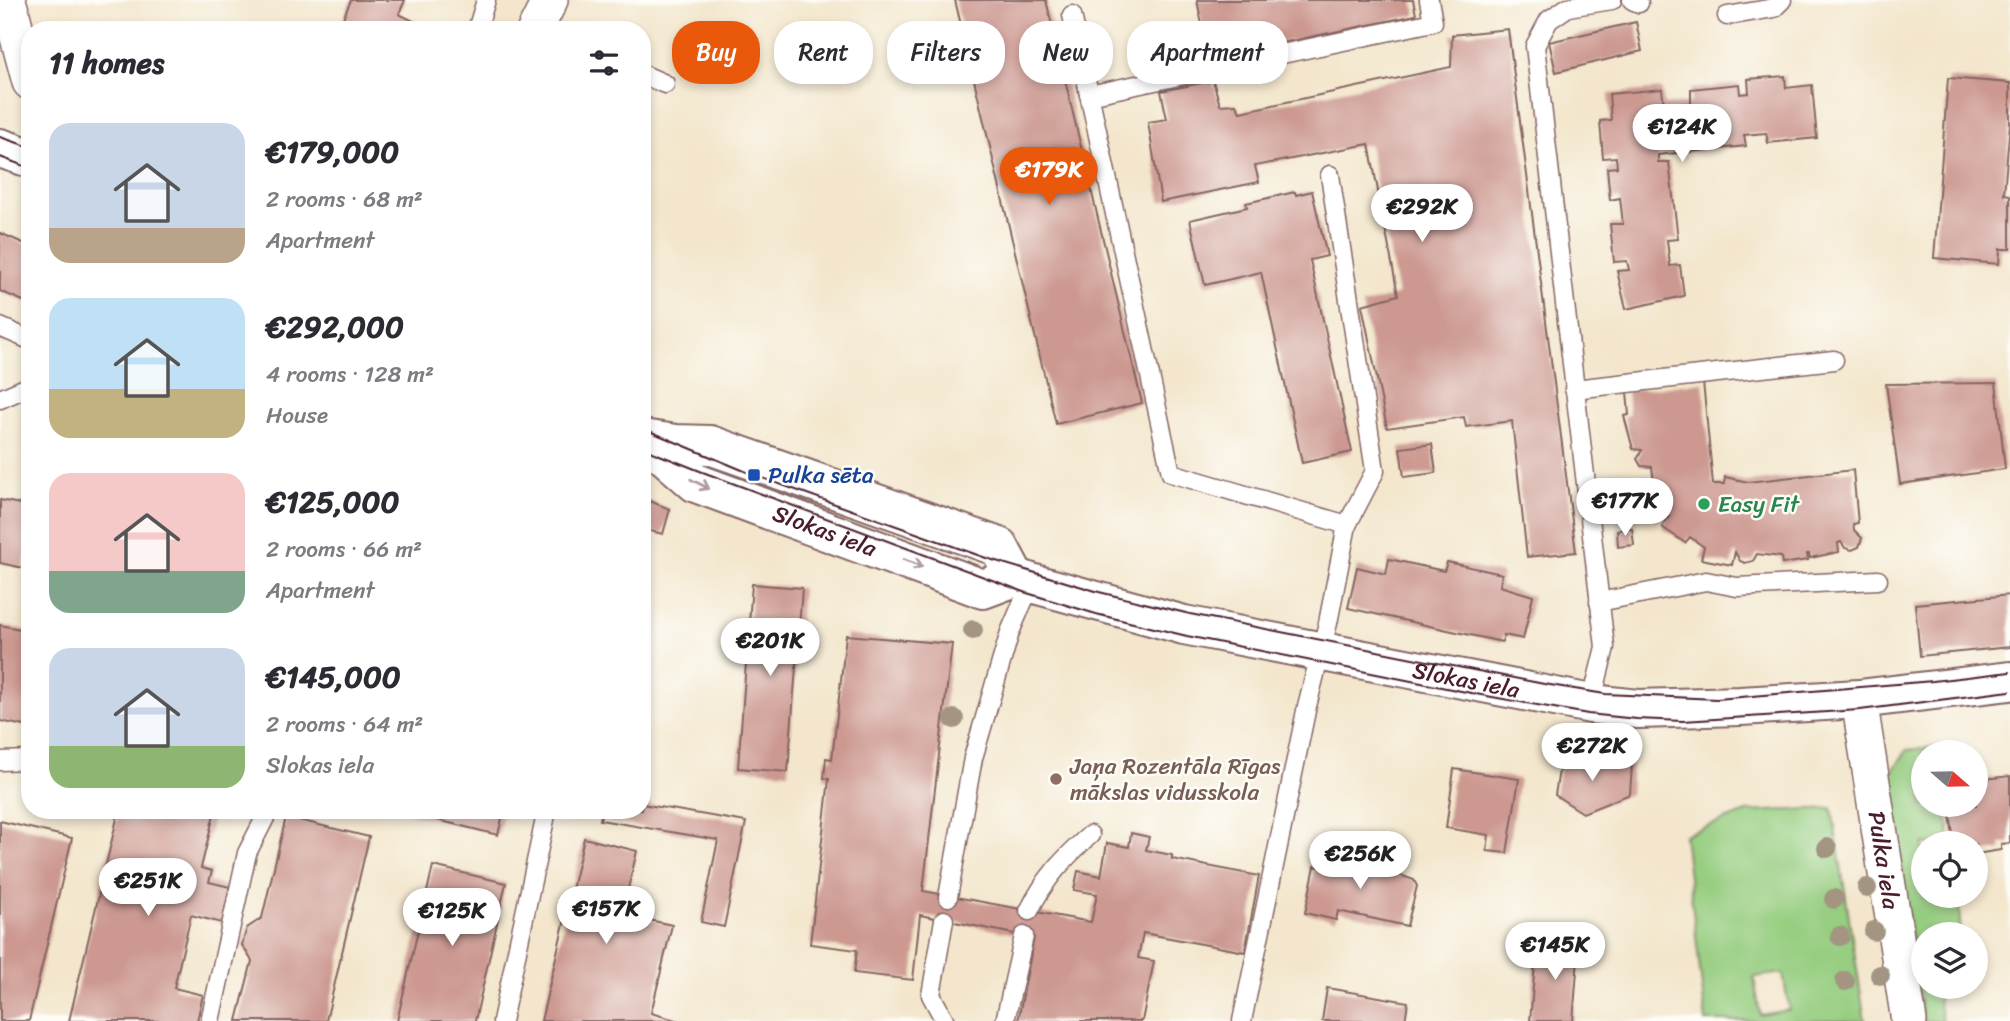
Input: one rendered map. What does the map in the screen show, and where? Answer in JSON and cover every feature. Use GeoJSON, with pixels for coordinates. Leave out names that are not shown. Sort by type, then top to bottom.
{"type":"FeatureCollection","features":[{"type":"Feature","properties":{"kind":"street"},"geometry":{"type":"LineString","coordinates":[[8,0],[21,44]]}},
{"type":"Feature","properties":{"kind":"street"},"geometry":{"type":"LineString","coordinates":[[0,148],[21,155]]}},
{"type":"Feature","properties":{"kind":"street","name":"Slokas iela"},"geometry":{"type":"LineString","coordinates":[[651,445],[696,484],[983,589],[1023,580],[1184,625],[1535,695],[1638,709],[1689,709],[1859,699],[2010,681]]}},
{"type":"Feature","properties":{"kind":"street","name":"Pulka iela"},"geometry":{"type":"LineString","coordinates":[[1859,699],[1909,1021]]}},
{"type":"Feature","properties":{"kind":"lane"},"geometry":{"type":"LineString","coordinates":[[480,21],[486,0]]}},
{"type":"Feature","properties":{"kind":"lane"},"geometry":{"type":"LineString","coordinates":[[1089,95],[1433,22],[1429,0]]}},
{"type":"Feature","properties":{"kind":"lane"},"geometry":{"type":"LineString","coordinates":[[1591,704],[1605,647],[1535,46],[1549,20],[1568,7],[1612,0]]}},
{"type":"Feature","properties":{"kind":"lane"},"geometry":{"type":"LineString","coordinates":[[1727,16],[1774,8],[1782,0]]}},
{"type":"Feature","properties":{"kind":"lane"},"geometry":{"type":"LineString","coordinates":[[1072,15],[1171,473],[1347,525]]}},
{"type":"Feature","properties":{"kind":"lane"},"geometry":{"type":"LineString","coordinates":[[651,78],[665,84]]}},
{"type":"Feature","properties":{"kind":"lane"},"geometry":{"type":"LineString","coordinates":[[1242,1021],[1347,525],[1375,471],[1330,175]]}},
{"type":"Feature","properties":{"kind":"lane"},"geometry":{"type":"LineString","coordinates":[[0,327],[21,336]]}},
{"type":"Feature","properties":{"kind":"lane"},"geometry":{"type":"LineString","coordinates":[[1574,389],[1834,360]]}},
{"type":"Feature","properties":{"kind":"lane"},"geometry":{"type":"LineString","coordinates":[[0,399],[21,390]]}},
{"type":"Feature","properties":{"kind":"lane"},"geometry":{"type":"LineString","coordinates":[[948,897],[973,758],[1023,580]]}},
{"type":"Feature","properties":{"kind":"lane"},"geometry":{"type":"LineString","coordinates":[[1599,601],[1706,581],[1737,587],[1878,580]]}},
{"type":"Feature","properties":{"kind":"lane"},"geometry":{"type":"LineString","coordinates":[[0,761],[21,760]]}},
{"type":"Feature","properties":{"kind":"lane"},"geometry":{"type":"LineString","coordinates":[[210,1021],[247,853],[264,819]]}},
{"type":"Feature","properties":{"kind":"lane"},"geometry":{"type":"LineString","coordinates":[[502,1021],[545,819]]}},
{"type":"Feature","properties":{"kind":"lane"},"geometry":{"type":"LineString","coordinates":[[1029,911],[1058,864],[1090,835]]}},
{"type":"Feature","properties":{"kind":"lane"},"geometry":{"type":"LineString","coordinates":[[944,920],[931,995],[945,1021]]}},
{"type":"Feature","properties":{"kind":"lane"},"geometry":{"type":"LineString","coordinates":[[1005,1021],[1024,936]]}},
{"type":"Feature","properties":{"kind":"green space"},"geometry":{"type":"Polygon","coordinates":[[[1907,750],[1911,750],[1911,817],[1947,817],[1949,831],[1911,831],[1911,908],[1959,908],[1960,922],[1911,922],[1911,937],[1891,797],[1892,772],[1907,750]]]}},
{"type":"Feature","properties":{"kind":"green space"},"geometry":{"type":"Polygon","coordinates":[[[1832,808],[1865,1021],[1706,1021],[1684,835],[1747,812],[1832,808]],[[1783,973],[1754,977],[1760,1015],[1789,1010],[1783,973]]]}},
{"type":"Feature","properties":{"kind":"green space"},"geometry":{"type":"Polygon","coordinates":[[[1920,999],[1938,999],[1942,1021],[1923,1021],[1920,999]]]}},
{"type":"Feature","properties":{"kind":"building"},"geometry":{"type":"Polygon","coordinates":[[[351,0],[405,0],[399,14],[413,21],[342,21],[351,0]]]}},
{"type":"Feature","properties":{"kind":"building"},"geometry":{"type":"Polygon","coordinates":[[[955,0],[1046,0],[1051,21],[1019,21],[1019,84],[1066,84],[1142,403],[1056,424],[975,84],[1005,84],[1005,21],[960,21],[955,0]]]}},
{"type":"Feature","properties":{"kind":"building"},"geometry":{"type":"Polygon","coordinates":[[[1197,0],[1413,0],[1416,15],[1288,42],[1288,21],[1201,21],[1197,0]]]}},
{"type":"Feature","properties":{"kind":"building"},"geometry":{"type":"Polygon","coordinates":[[[1636,22],[1642,51],[1556,72],[1549,42],[1636,22]]]}},
{"type":"Feature","properties":{"kind":"building"},"geometry":{"type":"Polygon","coordinates":[[[1508,29],[1576,552],[1527,557],[1512,421],[1466,427],[1464,417],[1387,428],[1362,305],[1398,295],[1369,144],[1255,166],[1259,182],[1161,202],[1148,122],[1167,119],[1161,91],[1197,84],[1214,84],[1220,105],[1236,104],[1240,112],[1451,67],[1452,35],[1508,29]]]}},
{"type":"Feature","properties":{"kind":"building"},"geometry":{"type":"Polygon","coordinates":[[[1785,76],[1786,88],[1812,85],[1817,138],[1768,143],[1766,133],[1744,135],[1746,146],[1658,155],[1658,162],[1669,162],[1678,239],[1667,240],[1670,266],[1680,265],[1684,296],[1626,309],[1617,271],[1629,270],[1627,261],[1614,262],[1610,224],[1623,224],[1620,198],[1610,200],[1607,168],[1617,167],[1616,157],[1603,158],[1600,121],[1611,120],[1609,94],[1662,89],[1664,105],[1691,103],[1691,89],[1739,84],[1740,94],[1749,93],[1748,79],[1785,76]]]}},
{"type":"Feature","properties":{"kind":"building"},"geometry":{"type":"Polygon","coordinates":[[[1948,78],[2010,83],[2010,123],[2004,194],[2010,195],[2010,249],[2000,249],[1999,264],[1934,258],[1948,78]]]}},
{"type":"Feature","properties":{"kind":"building"},"geometry":{"type":"Polygon","coordinates":[[[1312,191],[1327,256],[1310,260],[1352,452],[1302,463],[1261,272],[1205,285],[1190,220],[1247,207],[1246,203],[1312,191]]]}},
{"type":"Feature","properties":{"kind":"building"},"geometry":{"type":"Polygon","coordinates":[[[0,233],[21,242],[21,300],[0,291],[0,233]]]}},
{"type":"Feature","properties":{"kind":"building"},"geometry":{"type":"Polygon","coordinates":[[[1703,382],[1713,484],[1724,484],[1725,477],[1748,482],[1853,470],[1858,523],[1853,524],[1854,530],[1862,538],[1859,547],[1852,550],[1845,548],[1841,542],[1838,543],[1839,552],[1810,558],[1807,554],[1808,560],[1782,564],[1781,557],[1757,554],[1753,561],[1745,563],[1740,561],[1735,552],[1732,565],[1701,559],[1704,547],[1690,537],[1685,543],[1662,527],[1669,516],[1662,517],[1653,491],[1652,467],[1641,466],[1637,459],[1642,450],[1633,449],[1624,416],[1629,415],[1627,391],[1703,382]]]}},
{"type":"Feature","properties":{"kind":"building"},"geometry":{"type":"Polygon","coordinates":[[[1996,383],[2005,469],[1900,484],[1886,384],[1996,383]]]}},
{"type":"Feature","properties":{"kind":"building"},"geometry":{"type":"Polygon","coordinates":[[[1432,444],[1436,473],[1404,477],[1400,448],[1432,444]]]}},
{"type":"Feature","properties":{"kind":"building"},"geometry":{"type":"Polygon","coordinates":[[[0,500],[21,504],[21,568],[0,563],[0,500]]]}},
{"type":"Feature","properties":{"kind":"building"},"geometry":{"type":"Polygon","coordinates":[[[651,502],[670,509],[663,534],[651,531],[651,502]]]}},
{"type":"Feature","properties":{"kind":"building"},"geometry":{"type":"Polygon","coordinates":[[[1632,528],[1634,545],[1618,547],[1617,530],[1632,528]]]}},
{"type":"Feature","properties":{"kind":"building"},"geometry":{"type":"Polygon","coordinates":[[[1389,559],[1444,571],[1447,562],[1502,574],[1500,586],[1533,596],[1523,639],[1504,635],[1502,642],[1348,608],[1357,567],[1386,574],[1389,559]]]}},
{"type":"Feature","properties":{"kind":"building"},"geometry":{"type":"Polygon","coordinates":[[[752,584],[802,588],[788,772],[738,768],[752,584]]]}},
{"type":"Feature","properties":{"kind":"building"},"geometry":{"type":"Polygon","coordinates":[[[2010,595],[2010,647],[1920,656],[1915,604],[2010,595]]]}},
{"type":"Feature","properties":{"kind":"building"},"geometry":{"type":"Polygon","coordinates":[[[0,625],[21,629],[21,725],[0,721],[0,625]]]}},
{"type":"Feature","properties":{"kind":"building"},"geometry":{"type":"Polygon","coordinates":[[[846,635],[952,644],[923,891],[1091,922],[1097,894],[1074,890],[1078,871],[1101,876],[1107,843],[1129,847],[1131,833],[1149,837],[1146,850],[1172,855],[1172,859],[1259,876],[1245,952],[1143,933],[1138,958],[1154,961],[1142,1021],[1018,1021],[1034,938],[920,915],[913,980],[854,973],[857,950],[810,944],[829,779],[824,778],[826,758],[832,759],[846,635]]]}},
{"type":"Feature","properties":{"kind":"building"},"geometry":{"type":"Polygon","coordinates":[[[1561,758],[1632,764],[1630,794],[1583,813],[1555,795],[1561,758]]]}},
{"type":"Feature","properties":{"kind":"building"},"geometry":{"type":"Polygon","coordinates":[[[1454,769],[1519,779],[1507,853],[1487,851],[1489,835],[1446,828],[1454,769]]]}},
{"type":"Feature","properties":{"kind":"building"},"geometry":{"type":"Polygon","coordinates":[[[2010,776],[2010,843],[2001,844],[2001,850],[1988,852],[1988,831],[1952,831],[1951,817],[1988,817],[1988,779],[2010,776]]]}},
{"type":"Feature","properties":{"kind":"building"},"geometry":{"type":"Polygon","coordinates":[[[651,806],[746,822],[724,927],[701,922],[718,840],[600,820],[651,819],[651,806]]]}},
{"type":"Feature","properties":{"kind":"building"},"geometry":{"type":"Polygon","coordinates":[[[117,819],[213,819],[201,868],[212,871],[209,882],[230,887],[222,923],[191,915],[174,988],[203,995],[197,1021],[69,1021],[117,819]]]}},
{"type":"Feature","properties":{"kind":"building"},"geometry":{"type":"Polygon","coordinates":[[[286,819],[369,837],[326,1021],[237,1021],[252,961],[242,945],[247,928],[262,918],[286,819]]]}},
{"type":"Feature","properties":{"kind":"building"},"geometry":{"type":"Polygon","coordinates":[[[433,819],[502,819],[498,835],[433,819]]]}},
{"type":"Feature","properties":{"kind":"building"},"geometry":{"type":"Polygon","coordinates":[[[0,821],[72,838],[29,1021],[0,1021],[0,821]]]}},
{"type":"Feature","properties":{"kind":"building"},"geometry":{"type":"Polygon","coordinates":[[[584,838],[637,851],[622,914],[672,925],[651,1013],[679,1021],[541,1021],[584,838]]]}},
{"type":"Feature","properties":{"kind":"building"},"geometry":{"type":"Polygon","coordinates":[[[1327,855],[1398,870],[1397,874],[1414,880],[1417,886],[1407,926],[1338,911],[1336,920],[1305,913],[1315,866],[1319,867],[1321,861],[1325,862],[1327,855]]]}},
{"type":"Feature","properties":{"kind":"building"},"geometry":{"type":"Polygon","coordinates":[[[433,866],[506,883],[475,1021],[397,1021],[433,866]]]}},
{"type":"Feature","properties":{"kind":"building"},"geometry":{"type":"Polygon","coordinates":[[[1537,941],[1579,945],[1573,1021],[1530,1021],[1537,941]]]}},
{"type":"Feature","properties":{"kind":"building"},"geometry":{"type":"Polygon","coordinates":[[[1327,988],[1408,1002],[1405,1021],[1322,1021],[1327,988]]]}},
{"type":"Feature","properties":{"kind":"tram line"},"geometry":{"type":"LineString","coordinates":[[0,137],[21,144]]}},
{"type":"Feature","properties":{"kind":"tram line"},"geometry":{"type":"LineString","coordinates":[[0,157],[21,165]]}},
{"type":"Feature","properties":{"kind":"tram line"},"geometry":{"type":"LineString","coordinates":[[651,432],[754,475],[986,558],[1099,592],[1190,614],[1544,684],[1605,694],[1717,699],[2010,672]]}},
{"type":"Feature","properties":{"kind":"tram line"},"geometry":{"type":"LineString","coordinates":[[651,452],[1027,593],[1096,614],[1187,636],[1588,714],[1683,721],[1860,710],[2010,691]]}},
{"type":"Feature","properties":{"kind":"place","name":"Pulka sēta"},"geometry":{"type":"Point","coordinates":[754,475]}},
{"type":"Feature","properties":{"kind":"place","name":"Easy Fit"},"geometry":{"type":"Point","coordinates":[1704,504]}},
{"type":"Feature","properties":{"kind":"place","name":"Jaņa Rozentāla Rīgas mākslas vidusskola"},"geometry":{"type":"Point","coordinates":[1056,779]}}]}
